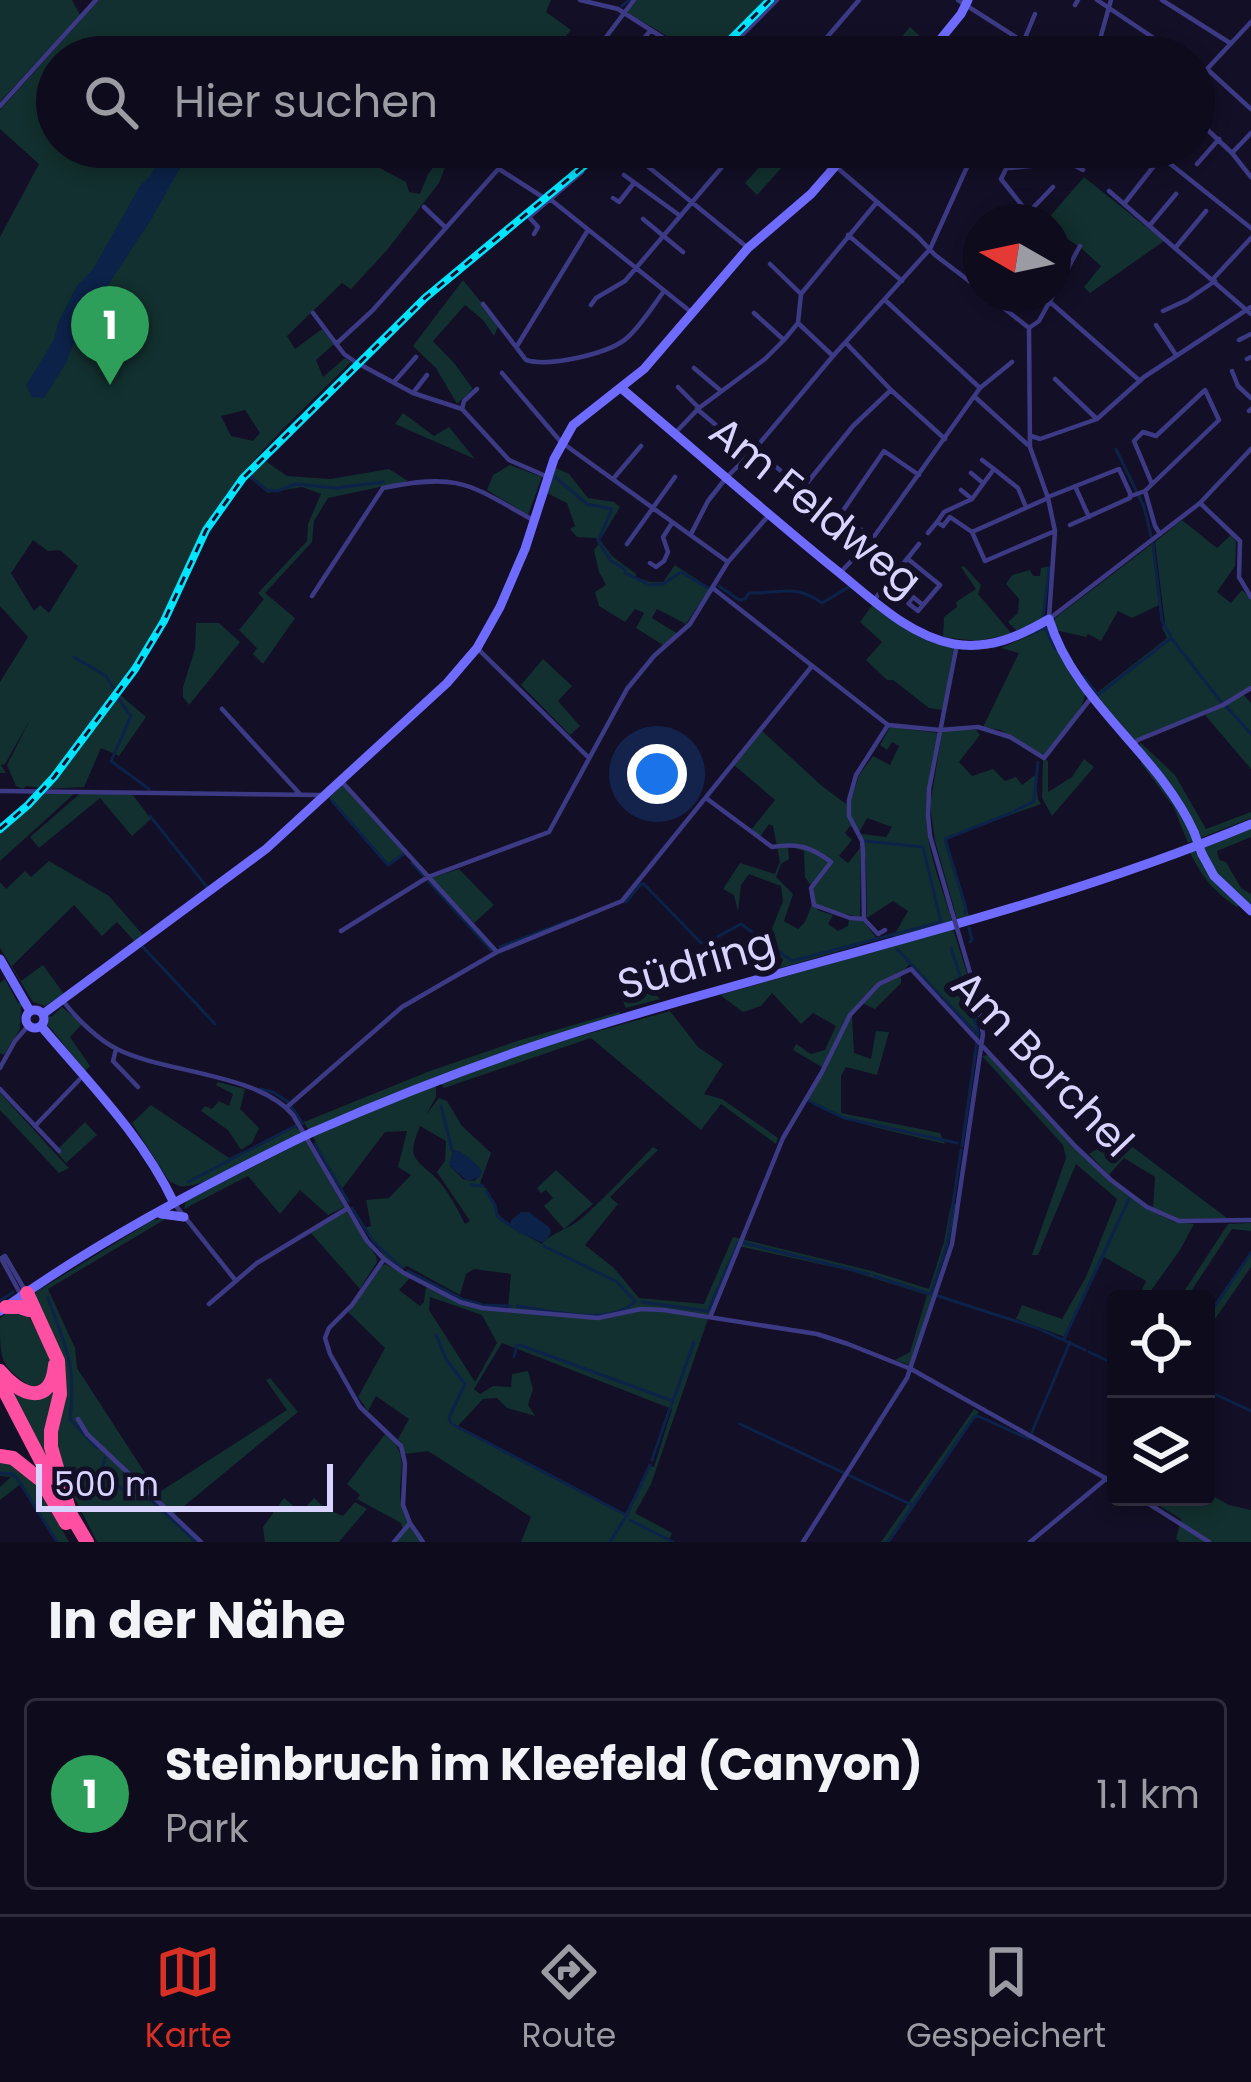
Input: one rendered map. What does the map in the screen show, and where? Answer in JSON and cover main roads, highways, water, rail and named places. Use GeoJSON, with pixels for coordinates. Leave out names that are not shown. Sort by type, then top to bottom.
{"type":"FeatureCollection","features":[{"type":"Feature","properties":{"kind":"highway"},"geometry":{"type":"LineString","coordinates":[[3,1309],[20,1307],[27,1293]]}},
{"type":"Feature","properties":{"kind":"highway"},"geometry":{"type":"LineString","coordinates":[[0,1371],[17,1390],[28,1393],[46,1388],[54,1376],[53,1356],[27,1293]]}},
{"type":"Feature","properties":{"kind":"highway"},"geometry":{"type":"LineString","coordinates":[[27,1293],[58,1361],[60,1394],[51,1447],[71,1516]]}},
{"type":"Feature","properties":{"kind":"highway"},"geometry":{"type":"LineString","coordinates":[[0,1382],[87,1542]]}},
{"type":"Feature","properties":{"kind":"highway"},"geometry":{"type":"LineString","coordinates":[[0,1401],[77,1542]]}},
{"type":"Feature","properties":{"kind":"highway"},"geometry":{"type":"LineString","coordinates":[[0,1456],[14,1458],[42,1481]]}},
{"type":"Feature","properties":{"kind":"water"},"geometry":{"type":"Polygon","coordinates":[[[155,168],[180,168],[79,329],[67,361],[44,398],[32,397],[26,385],[54,340],[77,286],[93,269],[155,168]]]}},
{"type":"Feature","properties":{"kind":"water"},"geometry":{"type":"Polygon","coordinates":[[[454,1150],[476,1164],[482,1171],[480,1177],[468,1181],[453,1169],[449,1163],[454,1150]]]}},
{"type":"Feature","properties":{"kind":"water"},"geometry":{"type":"Polygon","coordinates":[[[521,1212],[529,1212],[550,1228],[544,1243],[510,1226],[521,1212]]]}},
{"type":"Feature","properties":{"kind":"waterway"},"geometry":{"type":"LineString","coordinates":[[622,6],[629,0]]}},
{"type":"Feature","properties":{"kind":"waterway"},"geometry":{"type":"LineString","coordinates":[[1116,449],[1144,507],[1151,536]]}},
{"type":"Feature","properties":{"kind":"waterway"},"geometry":{"type":"LineString","coordinates":[[251,477],[267,490],[278,491],[295,484],[336,488],[383,482]]}},
{"type":"Feature","properties":{"kind":"waterway"},"geometry":{"type":"LineString","coordinates":[[555,477],[587,504],[612,509],[598,541],[611,561],[646,583]]}},
{"type":"Feature","properties":{"kind":"waterway"},"geometry":{"type":"LineString","coordinates":[[1153,544],[1162,621],[1170,635]]}},
{"type":"Feature","properties":{"kind":"waterway"},"geometry":{"type":"LineString","coordinates":[[1043,618],[1049,568]]}},
{"type":"Feature","properties":{"kind":"waterway"},"geometry":{"type":"LineString","coordinates":[[649,585],[663,584],[681,572],[708,588]]}},
{"type":"Feature","properties":{"kind":"waterway"},"geometry":{"type":"LineString","coordinates":[[719,586],[739,600],[749,593],[787,591],[822,603],[849,587]]}},
{"type":"Feature","properties":{"kind":"waterway"},"geometry":{"type":"LineString","coordinates":[[993,647],[1045,628],[1055,649]]}},
{"type":"Feature","properties":{"kind":"waterway"},"geometry":{"type":"LineString","coordinates":[[1083,676],[1098,695],[1171,638],[1222,703]]}},
{"type":"Feature","properties":{"kind":"waterway"},"geometry":{"type":"LineString","coordinates":[[74,657],[106,676],[115,691]]}},
{"type":"Feature","properties":{"kind":"waterway"},"geometry":{"type":"LineString","coordinates":[[117,697],[131,716],[111,761],[149,789]]}},
{"type":"Feature","properties":{"kind":"waterway"},"geometry":{"type":"LineString","coordinates":[[1226,706],[1251,734]]}},
{"type":"Feature","properties":{"kind":"waterway"},"geometry":{"type":"LineString","coordinates":[[1015,811],[1034,801],[1038,762]]}},
{"type":"Feature","properties":{"kind":"waterway"},"geometry":{"type":"LineString","coordinates":[[332,801],[388,865],[404,854]]}},
{"type":"Feature","properties":{"kind":"waterway"},"geometry":{"type":"LineString","coordinates":[[965,914],[945,839],[1011,813]]}},
{"type":"Feature","properties":{"kind":"waterway"},"geometry":{"type":"LineString","coordinates":[[150,816],[207,887]]}},
{"type":"Feature","properties":{"kind":"waterway"},"geometry":{"type":"LineString","coordinates":[[626,902],[644,884],[701,943],[741,924],[792,961],[941,922],[923,847],[865,841]]}},
{"type":"Feature","properties":{"kind":"waterway"},"geometry":{"type":"LineString","coordinates":[[412,863],[491,950]]}},
{"type":"Feature","properties":{"kind":"waterway"},"geometry":{"type":"LineString","coordinates":[[500,947],[571,920]]}},
{"type":"Feature","properties":{"kind":"waterway"},"geometry":{"type":"LineString","coordinates":[[969,928],[970,942]]}},
{"type":"Feature","properties":{"kind":"waterway"},"geometry":{"type":"LineString","coordinates":[[143,947],[215,1024]]}},
{"type":"Feature","properties":{"kind":"waterway"},"geometry":{"type":"LineString","coordinates":[[951,948],[978,1031]]}},
{"type":"Feature","properties":{"kind":"waterway"},"geometry":{"type":"LineString","coordinates":[[897,949],[940,995]]}},
{"type":"Feature","properties":{"kind":"waterway"},"geometry":{"type":"LineString","coordinates":[[944,999],[976,1033]]}},
{"type":"Feature","properties":{"kind":"waterway"},"geometry":{"type":"LineString","coordinates":[[962,1146],[978,1034]]}},
{"type":"Feature","properties":{"kind":"waterway"},"geometry":{"type":"LineString","coordinates":[[260,1089],[288,1102]]}},
{"type":"Feature","properties":{"kind":"waterway"},"geometry":{"type":"LineString","coordinates":[[809,1101],[844,1118],[957,1143]]}},
{"type":"Feature","properties":{"kind":"waterway"},"geometry":{"type":"LineString","coordinates":[[291,1106],[303,1124]]}},
{"type":"Feature","properties":{"kind":"waterway"},"geometry":{"type":"LineString","coordinates":[[441,1106],[452,1150]]}},
{"type":"Feature","properties":{"kind":"waterway"},"geometry":{"type":"LineString","coordinates":[[188,1182],[295,1126]]}},
{"type":"Feature","properties":{"kind":"waterway"},"geometry":{"type":"LineString","coordinates":[[315,1144],[348,1201]]}},
{"type":"Feature","properties":{"kind":"waterway"},"geometry":{"type":"LineString","coordinates":[[931,1294],[947,1244],[961,1150]]}},
{"type":"Feature","properties":{"kind":"waterway"},"geometry":{"type":"LineString","coordinates":[[471,1185],[483,1186]]}},
{"type":"Feature","properties":{"kind":"waterway"},"geometry":{"type":"LineString","coordinates":[[486,1191],[497,1216],[511,1226]]}},
{"type":"Feature","properties":{"kind":"waterway"},"geometry":{"type":"LineString","coordinates":[[1064,1339],[1129,1199]]}},
{"type":"Feature","properties":{"kind":"waterway"},"geometry":{"type":"LineString","coordinates":[[352,1208],[373,1241],[401,1267]]}},
{"type":"Feature","properties":{"kind":"waterway"},"geometry":{"type":"LineString","coordinates":[[642,1302],[708,1311],[738,1243]]}},
{"type":"Feature","properties":{"kind":"waterway"},"geometry":{"type":"LineString","coordinates":[[744,1243],[869,1274]]}},
{"type":"Feature","properties":{"kind":"waterway"},"geometry":{"type":"LineString","coordinates":[[544,1246],[617,1282],[634,1300]]}},
{"type":"Feature","properties":{"kind":"waterway"},"geometry":{"type":"LineString","coordinates":[[1215,1306],[1251,1253]]}},
{"type":"Feature","properties":{"kind":"waterway"},"geometry":{"type":"LineString","coordinates":[[408,1271],[462,1299]]}},
{"type":"Feature","properties":{"kind":"waterway"},"geometry":{"type":"LineString","coordinates":[[874,1276],[930,1294]]}},
{"type":"Feature","properties":{"kind":"waterway"},"geometry":{"type":"LineString","coordinates":[[0,1301],[13,1292]]}},
{"type":"Feature","properties":{"kind":"waterway"},"geometry":{"type":"LineString","coordinates":[[938,1296],[1037,1328],[1085,1350]]}},
{"type":"Feature","properties":{"kind":"waterway"},"geometry":{"type":"LineString","coordinates":[[48,1298],[71,1369],[70,1419],[97,1448]]}},
{"type":"Feature","properties":{"kind":"waterway"},"geometry":{"type":"LineString","coordinates":[[465,1300],[511,1306]]}},
{"type":"Feature","properties":{"kind":"waterway"},"geometry":{"type":"LineString","coordinates":[[517,1306],[595,1315],[624,1309],[636,1301]]}},
{"type":"Feature","properties":{"kind":"waterway"},"geometry":{"type":"LineString","coordinates":[[436,1335],[447,1361],[465,1384],[451,1423]]}},
{"type":"Feature","properties":{"kind":"waterway"},"geometry":{"type":"LineString","coordinates":[[672,1404],[694,1342]]}},
{"type":"Feature","properties":{"kind":"waterway"},"geometry":{"type":"LineString","coordinates":[[888,1542],[974,1417],[1029,1439],[1070,1342]]}},
{"type":"Feature","properties":{"kind":"waterway"},"geometry":{"type":"LineString","coordinates":[[514,1357],[517,1345]]}},
{"type":"Feature","properties":{"kind":"waterway"},"geometry":{"type":"LineString","coordinates":[[520,1345],[673,1401]]}},
{"type":"Feature","properties":{"kind":"waterway"},"geometry":{"type":"LineString","coordinates":[[1089,1352],[1107,1361]]}},
{"type":"Feature","properties":{"kind":"waterway"},"geometry":{"type":"LineString","coordinates":[[1215,1394],[1251,1411]]}},
{"type":"Feature","properties":{"kind":"waterway"},"geometry":{"type":"LineString","coordinates":[[652,1460],[670,1408]]}},
{"type":"Feature","properties":{"kind":"waterway"},"geometry":{"type":"LineString","coordinates":[[740,1424],[912,1505]]}},
{"type":"Feature","properties":{"kind":"waterway"},"geometry":{"type":"LineString","coordinates":[[454,1425],[628,1516]]}},
{"type":"Feature","properties":{"kind":"waterway"},"geometry":{"type":"LineString","coordinates":[[105,1458],[102,1470],[126,1493],[141,1491],[196,1542]]}},
{"type":"Feature","properties":{"kind":"waterway"},"geometry":{"type":"LineString","coordinates":[[628,1512],[650,1465]]}},
{"type":"Feature","properties":{"kind":"waterway"},"geometry":{"type":"LineString","coordinates":[[0,1473],[17,1478],[57,1542]]}},
{"type":"Feature","properties":{"kind":"waterway"},"geometry":{"type":"LineString","coordinates":[[610,1542],[625,1518]]}},
{"type":"Feature","properties":{"kind":"waterway"},"geometry":{"type":"LineString","coordinates":[[630,1520],[673,1542]]}},
{"type":"Feature","properties":{"kind":"railway"},"geometry":{"type":"LineString","coordinates":[[734,36],[770,0]]}},
{"type":"Feature","properties":{"kind":"railway"},"geometry":{"type":"LineString","coordinates":[[0,829],[54,777],[135,669],[164,621],[206,530],[243,478],[425,298],[582,168]]}},
{"type":"Feature","properties":{"kind":"place","name":"Steinbruch im Kleefeld (Canyon)"},"geometry":{"type":"Point","coordinates":[110,385]}}]}
